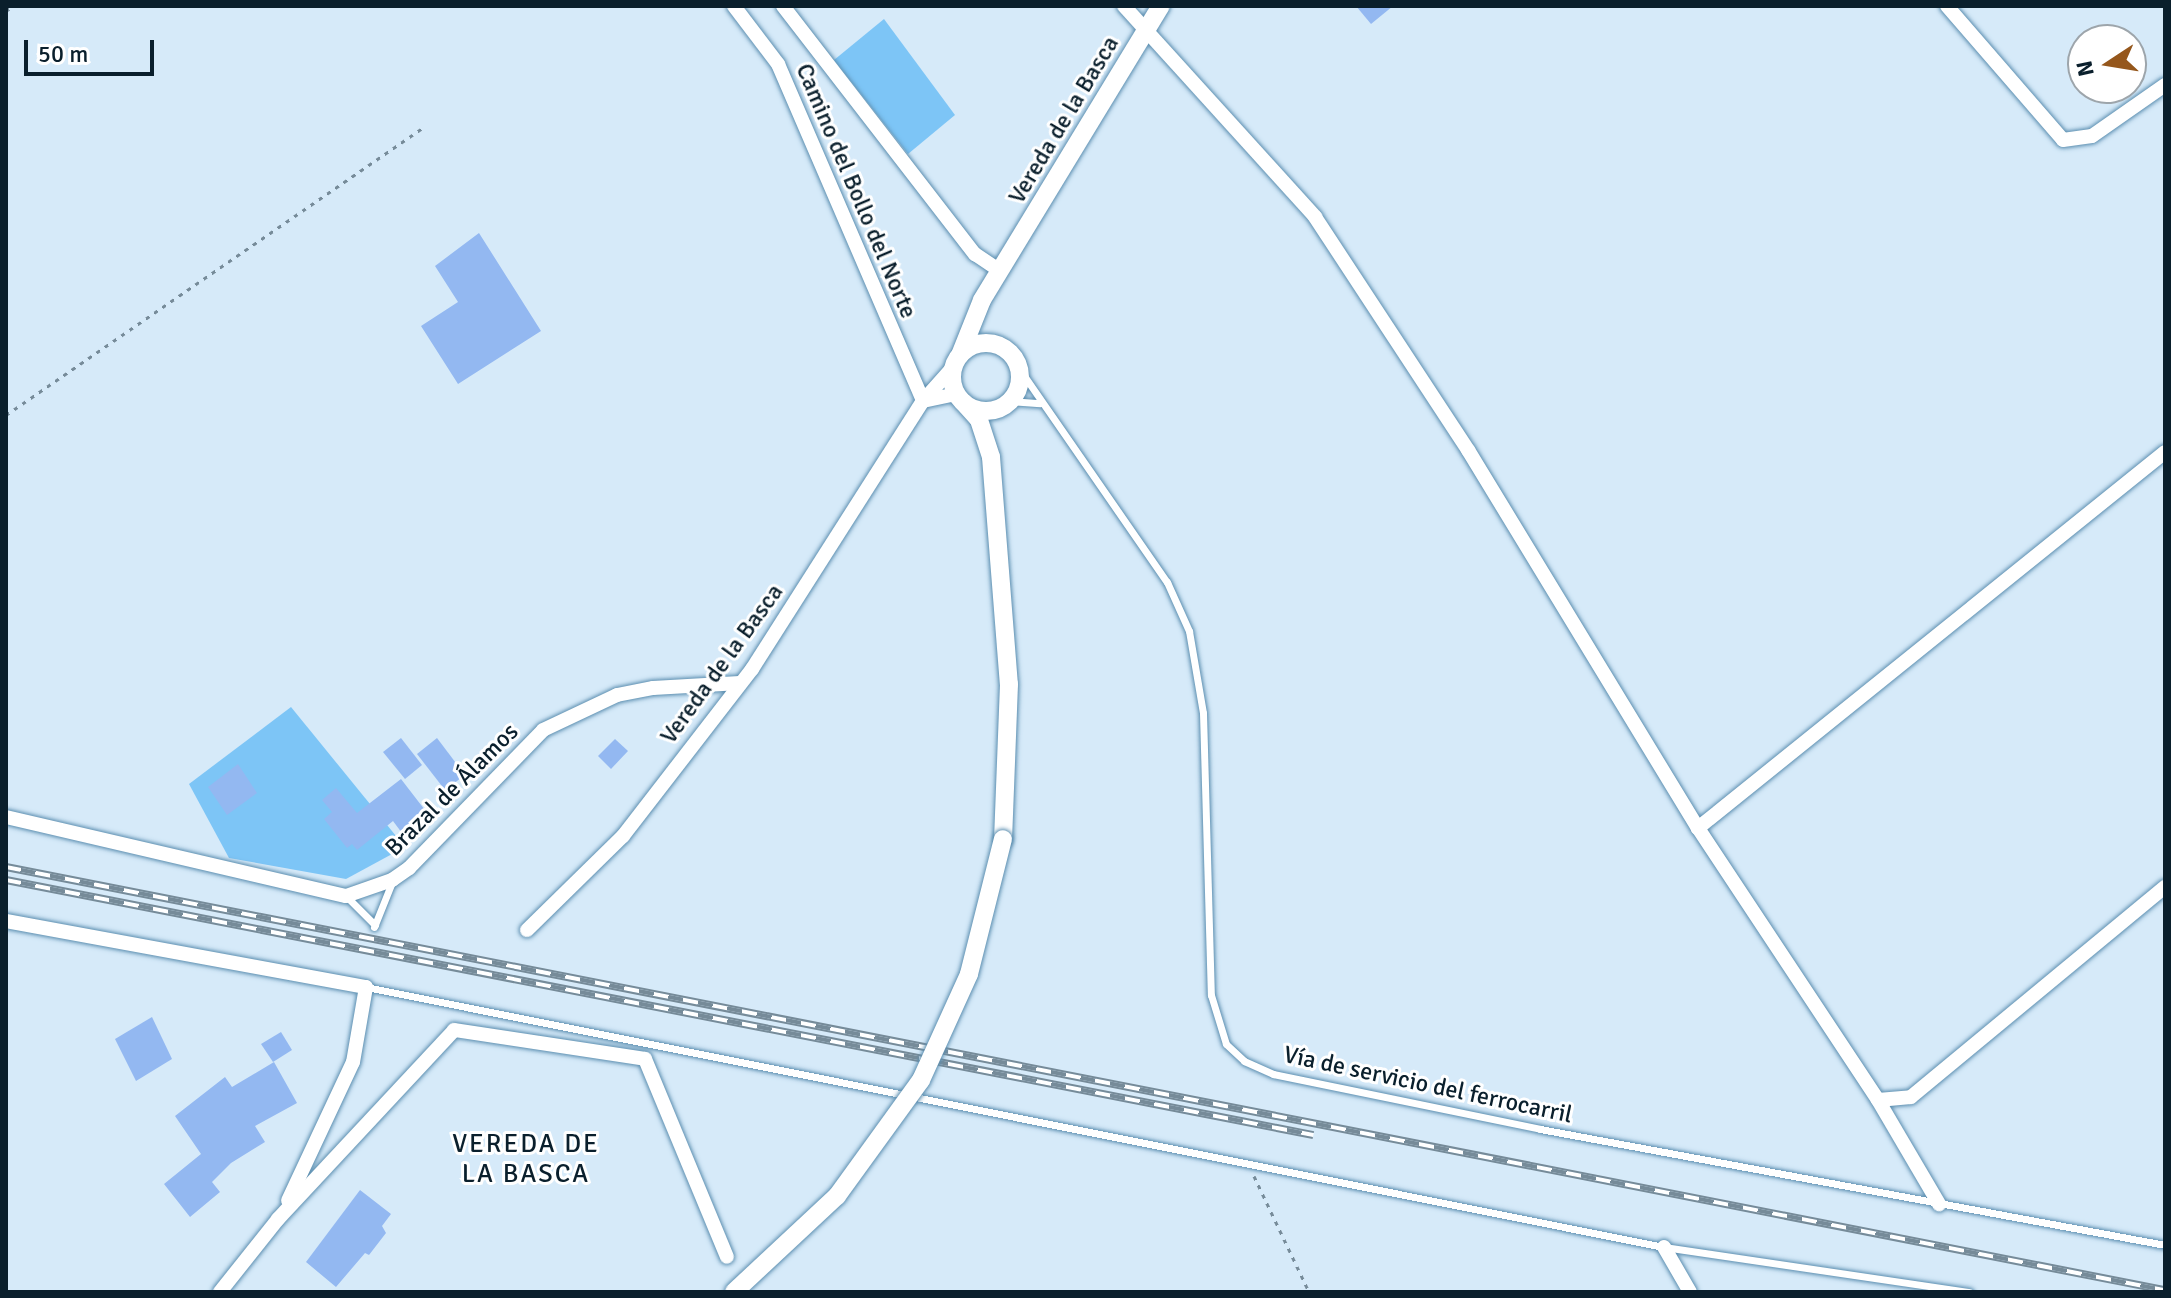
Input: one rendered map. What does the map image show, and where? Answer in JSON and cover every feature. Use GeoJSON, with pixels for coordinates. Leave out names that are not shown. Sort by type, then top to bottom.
{"type":"FeatureCollection","features":[{"type":"Feature","properties":{"kind":"street","name":"Camino del Bollo del Norte"},"geometry":{"type":"LineString","coordinates":[[734,6],[778,64],[923,401]]}},
{"type":"Feature","properties":{"kind":"street"},"geometry":{"type":"LineString","coordinates":[[783,6],[975,254],[1000,271]]}},
{"type":"Feature","properties":{"kind":"street"},"geometry":{"type":"LineString","coordinates":[[1124,6],[1315,217],[1468,450],[1698,828],[1878,1100],[1939,1204]]}},
{"type":"Feature","properties":{"kind":"street","name":"Vereda de la Basca"},"geometry":{"type":"LineString","coordinates":[[527,930],[623,836],[740,683],[841,536],[923,401],[957,361],[982,300],[1161,6]]}},
{"type":"Feature","properties":{"kind":"street"},"geometry":{"type":"LineString","coordinates":[[1947,6],[2063,140],[2092,136],[2165,85]]}},
{"type":"Feature","properties":{"kind":"street"},"geometry":{"type":"LineString","coordinates":[[982,300],[985,325],[1018,367],[1019,383],[1008,402],[991,457]]}},
{"type":"Feature","properties":{"kind":"street"},"geometry":{"type":"LineString","coordinates":[[734,1292],[837,1196],[921,1080],[969,974],[1003,839],[1010,697],[991,457],[979,420],[960,398],[957,361],[978,344],[1000,346]]}},
{"type":"Feature","properties":{"kind":"street"},"geometry":{"type":"LineString","coordinates":[[923,401],[960,398],[989,411],[1008,402]]}},
{"type":"Feature","properties":{"kind":"street"},"geometry":{"type":"LineString","coordinates":[[1698,828],[2165,452]]}},
{"type":"Feature","properties":{"kind":"street","name":"Brazal de Álamos"},"geometry":{"type":"LineString","coordinates":[[346,896],[392,880],[543,730],[617,695],[653,688],[740,683]]}},
{"type":"Feature","properties":{"kind":"street"},"geometry":{"type":"LineString","coordinates":[[6,817],[346,896]]}},
{"type":"Feature","properties":{"kind":"street"},"geometry":{"type":"LineString","coordinates":[[1878,1100],[1911,1097],[2165,887]]}},
{"type":"Feature","properties":{"kind":"street"},"geometry":{"type":"LineString","coordinates":[[6,921],[366,987],[353,1062],[278,1219]]}},
{"type":"Feature","properties":{"kind":"street"},"geometry":{"type":"LineString","coordinates":[[220,1292],[278,1219],[454,1030],[645,1059],[727,1257]]}},
{"type":"Feature","properties":{"kind":"street"},"geometry":{"type":"LineString","coordinates":[[1664,1247],[1690,1292]]}},
{"type":"Feature","properties":{"kind":"lane","name":"Vía de servicio del ferrocarril"},"geometry":{"type":"LineString","coordinates":[[1018,367],[1167,582],[1189,631],[1203,713],[1211,995],[1226,1044],[1244,1061],[1273,1074],[1318,1083],[2165,1245]]}},
{"type":"Feature","properties":{"kind":"lane"},"geometry":{"type":"LineString","coordinates":[[1008,402],[1042,404]]}},
{"type":"Feature","properties":{"kind":"lane"},"geometry":{"type":"LineString","coordinates":[[346,896],[374,926],[392,880]]}},
{"type":"Feature","properties":{"kind":"lane"},"geometry":{"type":"LineString","coordinates":[[366,987],[1250,1167],[1664,1247],[1970,1292]]}},
{"type":"Feature","properties":{"kind":"path"},"geometry":{"type":"LineString","coordinates":[[6,11],[13,6]]}},
{"type":"Feature","properties":{"kind":"path"},"geometry":{"type":"LineString","coordinates":[[6,415],[424,127]]}},
{"type":"Feature","properties":{"kind":"path"},"geometry":{"type":"LineString","coordinates":[[1250,1167],[1309,1292]]}},
{"type":"Feature","properties":{"kind":"shaded area"},"geometry":{"type":"Polygon","coordinates":[[[884,19],[955,115],[908,154],[834,60],[884,19]]]}},
{"type":"Feature","properties":{"kind":"shaded area"},"geometry":{"type":"Polygon","coordinates":[[[291,707],[405,847],[346,879],[229,858],[189,784],[291,707]]]}},
{"type":"Feature","properties":{"kind":"building"},"geometry":{"type":"Polygon","coordinates":[[[1356,6],[1393,6],[1371,24],[1356,6]]]}},
{"type":"Feature","properties":{"kind":"building"},"geometry":{"type":"Polygon","coordinates":[[[479,233],[541,331],[458,384],[421,326],[458,302],[435,266],[479,233]]]}},
{"type":"Feature","properties":{"kind":"building"},"geometry":{"type":"Polygon","coordinates":[[[401,738],[422,765],[405,779],[383,752],[401,738]]]}},
{"type":"Feature","properties":{"kind":"building"},"geometry":{"type":"Polygon","coordinates":[[[437,738],[465,775],[445,790],[417,754],[437,738]]]}},
{"type":"Feature","properties":{"kind":"building"},"geometry":{"type":"Polygon","coordinates":[[[615,739],[628,751],[611,769],[598,756],[615,739]]]}},
{"type":"Feature","properties":{"kind":"building"},"geometry":{"type":"Polygon","coordinates":[[[238,764],[257,793],[227,815],[208,787],[238,764]]]}},
{"type":"Feature","properties":{"kind":"building"},"geometry":{"type":"Polygon","coordinates":[[[401,779],[428,814],[402,833],[393,821],[357,850],[352,844],[347,848],[324,819],[332,812],[322,800],[336,788],[357,813],[401,779]]]}},
{"type":"Feature","properties":{"kind":"building"},"geometry":{"type":"Polygon","coordinates":[[[152,1017],[172,1059],[136,1081],[115,1039],[152,1017]]]}},
{"type":"Feature","properties":{"kind":"building"},"geometry":{"type":"Polygon","coordinates":[[[281,1032],[292,1050],[273,1062],[261,1044],[281,1032]]]}},
{"type":"Feature","properties":{"kind":"building"},"geometry":{"type":"Polygon","coordinates":[[[274,1062],[297,1103],[255,1126],[265,1142],[231,1163],[212,1182],[220,1192],[190,1217],[164,1184],[201,1154],[175,1116],[225,1077],[232,1087],[274,1062]]]}},
{"type":"Feature","properties":{"kind":"building"},"geometry":{"type":"Polygon","coordinates":[[[360,1190],[391,1214],[382,1226],[386,1233],[369,1255],[365,1253],[336,1287],[306,1262],[360,1190]]]}},
{"type":"Feature","properties":{"kind":"railway"},"geometry":{"type":"LineString","coordinates":[[6,867],[2165,1290]]}},
{"type":"Feature","properties":{"kind":"railway"},"geometry":{"type":"LineString","coordinates":[[6,880],[1313,1135]]}},
{"type":"Feature","properties":{"kind":"district","name":"VEREDA DE LA BASCA"},"geometry":{"type":"Point","coordinates":[526,1160]}}]}
